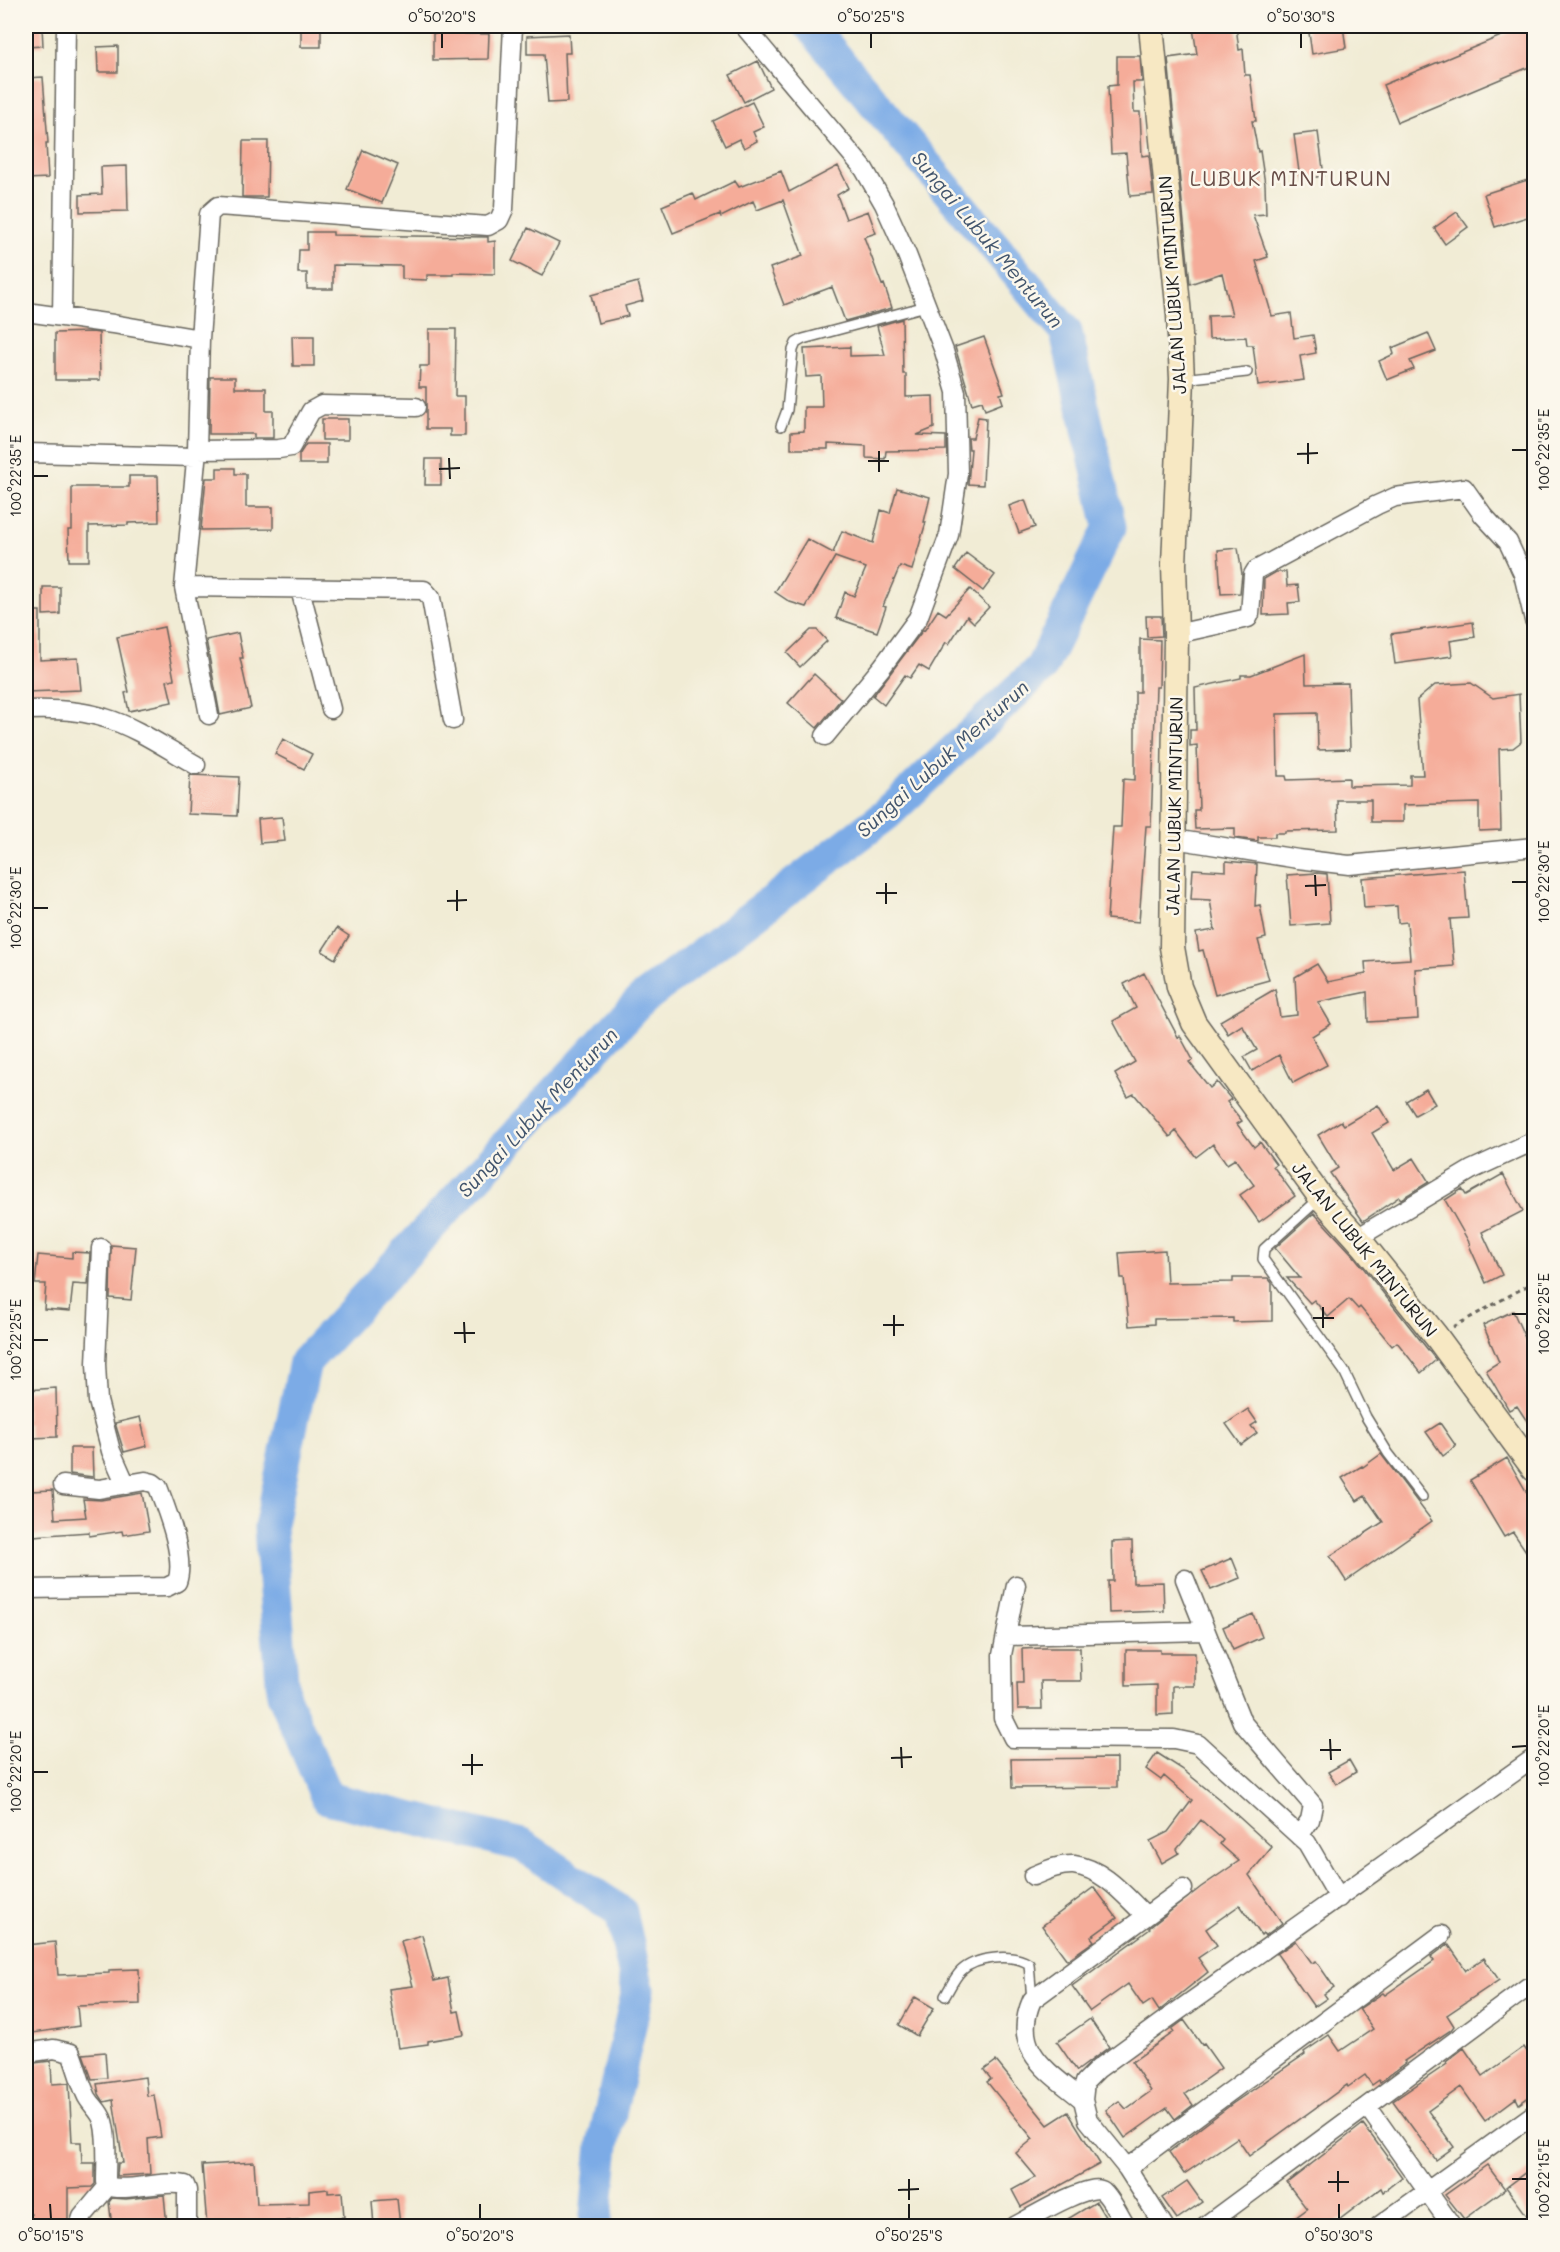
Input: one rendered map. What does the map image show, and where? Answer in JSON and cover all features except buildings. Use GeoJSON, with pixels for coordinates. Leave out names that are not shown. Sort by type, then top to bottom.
{"type":"FeatureCollection","features":[{"type":"Feature","properties":{"kind":"street"},"geometry":{"type":"LineString","coordinates":[[62,317],[66,26]]}},
{"type":"Feature","properties":{"kind":"street"},"geometry":{"type":"LineString","coordinates":[[209,715],[184,587],[196,454],[208,214],[216,207],[488,226],[499,220],[504,209],[513,26]]}},
{"type":"Feature","properties":{"kind":"street"},"geometry":{"type":"LineString","coordinates":[[744,26],[864,169],[885,204],[944,351],[956,392],[958,474],[949,535],[918,618],[882,667],[825,736]]}},
{"type":"Feature","properties":{"kind":"street","name":"JALAN LUBUK MINTURUN"},"geometry":{"type":"LineString","coordinates":[[1151,26],[1179,315],[1182,379],[1174,564],[1176,634],[1172,947],[1179,987],[1194,1023],[1321,1198],[1357,1238],[1436,1336],[1534,1469]]}},
{"type":"Feature","properties":{"kind":"street"},"geometry":{"type":"LineString","coordinates":[[26,312],[200,339]]}},
{"type":"Feature","properties":{"kind":"street"},"geometry":{"type":"LineString","coordinates":[[26,453],[196,454],[279,449],[291,447],[311,411],[322,405],[416,406]]}},
{"type":"Feature","properties":{"kind":"street"},"geometry":{"type":"LineString","coordinates":[[1176,634],[1248,618],[1253,575],[1256,570],[1377,505],[1395,497],[1464,488],[1483,515],[1508,542],[1523,574],[1534,620]]}},
{"type":"Feature","properties":{"kind":"street"},"geometry":{"type":"LineString","coordinates":[[184,587],[424,590],[431,598],[453,720]]}},
{"type":"Feature","properties":{"kind":"street"},"geometry":{"type":"LineString","coordinates":[[300,589],[331,709]]}},
{"type":"Feature","properties":{"kind":"street"},"geometry":{"type":"LineString","coordinates":[[26,710],[76,713],[105,718],[196,765]]}},
{"type":"Feature","properties":{"kind":"street"},"geometry":{"type":"LineString","coordinates":[[1174,839],[1349,865],[1534,847]]}},
{"type":"Feature","properties":{"kind":"street"},"geometry":{"type":"LineString","coordinates":[[1357,1238],[1470,1170],[1534,1141]]}},
{"type":"Feature","properties":{"kind":"street"},"geometry":{"type":"LineString","coordinates":[[101,1248],[96,1364],[98,1401],[111,1451],[126,1485]]}},
{"type":"Feature","properties":{"kind":"street"},"geometry":{"type":"LineString","coordinates":[[26,1589],[167,1587],[177,1582],[180,1575],[174,1536],[158,1487],[153,1483],[145,1481],[99,1488],[63,1485]]}},
{"type":"Feature","properties":{"kind":"street"},"geometry":{"type":"LineString","coordinates":[[1185,1579],[1242,1722],[1313,1805],[1310,1820],[1299,1836]]}},
{"type":"Feature","properties":{"kind":"street"},"geometry":{"type":"LineString","coordinates":[[1016,1585],[1002,1655],[1003,1718],[1013,1738],[1174,1739],[1198,1744],[1307,1843],[1339,1898]]}},
{"type":"Feature","properties":{"kind":"street"},"geometry":{"type":"LineString","coordinates":[[1006,1636],[1205,1631]]}},
{"type":"Feature","properties":{"kind":"street"},"geometry":{"type":"LineString","coordinates":[[1164,2226],[1126,2168],[1088,2120],[1083,2100],[1085,2082],[1098,2069],[1534,1758]]}},
{"type":"Feature","properties":{"kind":"street"},"geometry":{"type":"LineString","coordinates":[[1033,1876],[1061,1866],[1074,1865],[1087,1869],[1106,1877],[1146,1916]]}},
{"type":"Feature","properties":{"kind":"street"},"geometry":{"type":"LineString","coordinates":[[1083,2100],[1036,2060],[1027,2042],[1027,2011],[1032,2000],[1183,1889]]}},
{"type":"Feature","properties":{"kind":"street"},"geometry":{"type":"LineString","coordinates":[[1126,2168],[1441,1935]]}},
{"type":"Feature","properties":{"kind":"street"},"geometry":{"type":"LineString","coordinates":[[1205,2226],[1528,1987]]}},
{"type":"Feature","properties":{"kind":"street"},"geometry":{"type":"LineString","coordinates":[[26,2053],[54,2049],[71,2053],[86,2095],[102,2118],[108,2186]]}},
{"type":"Feature","properties":{"kind":"street"},"geometry":{"type":"LineString","coordinates":[[1367,2106],[1452,2226]]}},
{"type":"Feature","properties":{"kind":"street"},"geometry":{"type":"LineString","coordinates":[[1379,2226],[1534,2114]]}},
{"type":"Feature","properties":{"kind":"street"},"geometry":{"type":"LineString","coordinates":[[108,2186],[185,2185],[187,2226]]}},
{"type":"Feature","properties":{"kind":"street"},"geometry":{"type":"LineString","coordinates":[[79,2226],[82,2217],[108,2186]]}},
{"type":"Feature","properties":{"kind":"street"},"geometry":{"type":"LineString","coordinates":[[1015,2226],[1083,2191],[1097,2188],[1103,2191],[1126,2226]]}},
{"type":"Feature","properties":{"kind":"lane"},"geometry":{"type":"LineString","coordinates":[[781,426],[787,410],[793,350],[796,343],[803,339],[926,306]]}},
{"type":"Feature","properties":{"kind":"lane"},"geometry":{"type":"LineString","coordinates":[[1182,379],[1247,372]]}},
{"type":"Feature","properties":{"kind":"lane"},"geometry":{"type":"LineString","coordinates":[[1321,1198],[1264,1249],[1263,1259],[1344,1371],[1366,1417],[1388,1453],[1422,1497]]}},
{"type":"Feature","properties":{"kind":"lane"},"geometry":{"type":"LineString","coordinates":[[945,1996],[960,1972],[974,1962],[1006,1958],[1022,1959],[1029,1964],[1032,2000]]}},
{"type":"Feature","properties":{"kind":"path"},"geometry":{"type":"LineString","coordinates":[[1436,1336],[1534,1282]]}},
{"type":"Feature","properties":{"kind":"waterway","name":"Sungai Lubuk Menturun"},"geometry":{"type":"LineString","coordinates":[[595,2226],[603,2145],[638,1990],[621,1912],[522,1845],[327,1798],[283,1694],[270,1528],[305,1362],[640,1001],[887,814],[1041,668],[1110,527],[1066,332],[810,26]]}},
{"type":"Feature","properties":{"kind":"district","name":"LUBUK MINTURUN"},"geometry":{"type":"Point","coordinates":[1291,177]}}]}
